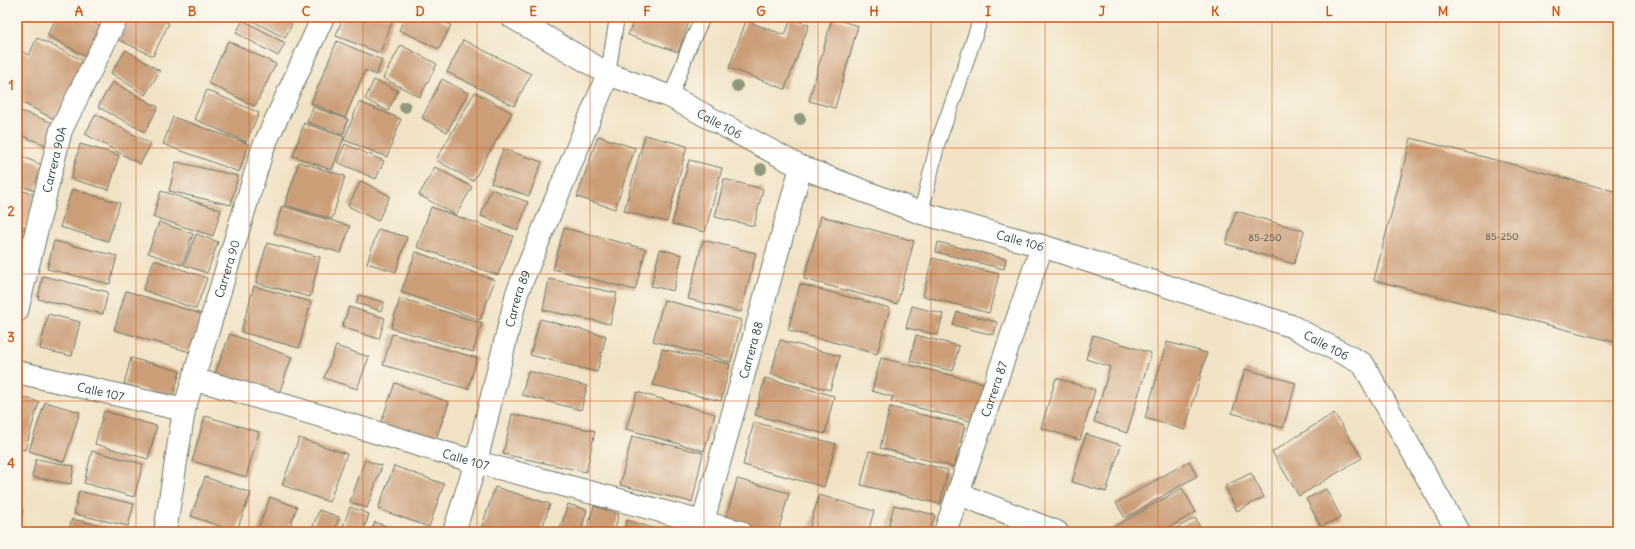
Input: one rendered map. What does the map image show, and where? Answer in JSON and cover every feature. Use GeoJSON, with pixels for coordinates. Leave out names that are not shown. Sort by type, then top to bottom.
{"type":"FeatureCollection","features":[{"type":"Feature","properties":{"kind":"street","name":"Carrera 90A"},"geometry":{"type":"LineString","coordinates":[[17,311],[61,130],[117,17]]}},
{"type":"Feature","properties":{"kind":"street","name":"Carrera 90"},"geometry":{"type":"LineString","coordinates":[[171,531],[184,410],[194,381],[263,148],[323,17]]}},
{"type":"Feature","properties":{"kind":"street","name":"Calle 106"},"geometry":{"type":"LineString","coordinates":[[521,19],[608,74],[671,97],[801,167],[921,213],[1042,246],[1291,326],[1363,364],[1458,532]]}},
{"type":"Feature","properties":{"kind":"street","name":"Carrera 89"},"geometry":{"type":"LineString","coordinates":[[454,532],[476,462],[517,293],[608,74]]}},
{"type":"Feature","properties":{"kind":"street","name":"Carrera 88"},"geometry":{"type":"LineString","coordinates":[[701,527],[801,167]]}},
{"type":"Feature","properties":{"kind":"street","name":"Carrera 87"},"geometry":{"type":"LineString","coordinates":[[945,532],[1042,246]]}},
{"type":"Feature","properties":{"kind":"street","name":"Calle 107"},"geometry":{"type":"LineString","coordinates":[[17,372],[184,410]]}},
{"type":"Feature","properties":{"kind":"street","name":"Calle 107"},"geometry":{"type":"LineString","coordinates":[[194,381],[213,384],[701,527],[740,532]]}},
{"type":"Feature","properties":{"kind":"street"},"geometry":{"type":"LineString","coordinates":[[959,494],[1057,532]]}},
{"type":"Feature","properties":{"kind":"lane"},"geometry":{"type":"LineString","coordinates":[[608,74],[617,17]]}},
{"type":"Feature","properties":{"kind":"lane"},"geometry":{"type":"LineString","coordinates":[[671,97],[689,47],[703,17]]}},
{"type":"Feature","properties":{"kind":"lane"},"geometry":{"type":"LineString","coordinates":[[921,213],[938,142],[958,88],[981,17]]}},
{"type":"Feature","properties":{"kind":"building"},"geometry":{"type":"Polygon","coordinates":[[[57,17],[81,17],[105,29],[89,58],[47,35],[57,17]]]}},
{"type":"Feature","properties":{"kind":"building"},"geometry":{"type":"Polygon","coordinates":[[[128,17],[156,17],[169,23],[153,56],[117,39],[128,17]]]}},
{"type":"Feature","properties":{"kind":"building"},"geometry":{"type":"Polygon","coordinates":[[[245,17],[279,17],[292,24],[285,38],[245,17]]]}},
{"type":"Feature","properties":{"kind":"building"},"geometry":{"type":"Polygon","coordinates":[[[343,17],[394,17],[380,53],[336,36],[343,17]]]}},
{"type":"Feature","properties":{"kind":"building"},"geometry":{"type":"Polygon","coordinates":[[[405,17],[434,17],[451,25],[439,49],[399,30],[405,17]]]}},
{"type":"Feature","properties":{"kind":"building"},"geometry":{"type":"Polygon","coordinates":[[[635,17],[675,17],[689,22],[678,52],[628,35],[635,17]]]}},
{"type":"Feature","properties":{"kind":"building"},"geometry":{"type":"Polygon","coordinates":[[[832,18],[858,26],[835,108],[809,101],[832,18]]]}},
{"type":"Feature","properties":{"kind":"building"},"geometry":{"type":"Polygon","coordinates":[[[791,19],[809,25],[785,89],[729,68],[746,21],[785,35],[791,19]]]}},
{"type":"Feature","properties":{"kind":"building"},"geometry":{"type":"Polygon","coordinates":[[[243,20],[285,43],[278,56],[236,33],[243,20]]]}},
{"type":"Feature","properties":{"kind":"building"},"geometry":{"type":"Polygon","coordinates":[[[37,38],[86,62],[56,120],[17,100],[17,90],[19,85],[17,84],[17,53],[19,50],[29,55],[37,38]]]}},
{"type":"Feature","properties":{"kind":"building"},"geometry":{"type":"Polygon","coordinates":[[[463,40],[531,74],[514,106],[447,72],[463,40]]]}},
{"type":"Feature","properties":{"kind":"building"},"geometry":{"type":"Polygon","coordinates":[[[228,41],[276,64],[255,106],[208,83],[228,41]]]}},
{"type":"Feature","properties":{"kind":"building"},"geometry":{"type":"Polygon","coordinates":[[[337,41],[382,60],[376,75],[365,70],[345,118],[311,103],[337,41]]]}},
{"type":"Feature","properties":{"kind":"building"},"geometry":{"type":"Polygon","coordinates":[[[401,45],[437,64],[420,97],[383,78],[401,45]]]}},
{"type":"Feature","properties":{"kind":"building"},"geometry":{"type":"Polygon","coordinates":[[[126,50],[160,71],[145,95],[111,73],[126,50]]]}},
{"type":"Feature","properties":{"kind":"building"},"geometry":{"type":"Polygon","coordinates":[[[442,79],[468,93],[447,132],[422,118],[442,79]]]}},
{"type":"Feature","properties":{"kind":"building"},"geometry":{"type":"Polygon","coordinates":[[[374,80],[398,91],[388,111],[365,99],[374,80]]]}},
{"type":"Feature","properties":{"kind":"building"},"geometry":{"type":"Polygon","coordinates":[[[112,82],[158,107],[145,132],[98,107],[112,82]]]}},
{"type":"Feature","properties":{"kind":"building"},"geometry":{"type":"Polygon","coordinates":[[[207,90],[259,113],[246,142],[194,119],[207,90]]]}},
{"type":"Feature","properties":{"kind":"building"},"geometry":{"type":"Polygon","coordinates":[[[475,92],[512,113],[473,181],[436,160],[475,92]]]}},
{"type":"Feature","properties":{"kind":"building"},"geometry":{"type":"Polygon","coordinates":[[[359,102],[401,119],[387,157],[344,140],[359,102]]]}},
{"type":"Feature","properties":{"kind":"building"},"geometry":{"type":"Polygon","coordinates":[[[313,107],[348,119],[343,135],[307,122],[313,107]]]}},
{"type":"Feature","properties":{"kind":"building"},"geometry":{"type":"Polygon","coordinates":[[[18,110],[56,124],[49,146],[17,134],[18,110]]]}},
{"type":"Feature","properties":{"kind":"building"},"geometry":{"type":"Polygon","coordinates":[[[96,114],[151,144],[140,164],[85,134],[96,114]]]}},
{"type":"Feature","properties":{"kind":"building"},"geometry":{"type":"Polygon","coordinates":[[[173,117],[249,144],[239,172],[163,144],[173,117]]]}},
{"type":"Feature","properties":{"kind":"building"},"geometry":{"type":"Polygon","coordinates":[[[304,123],[344,137],[332,170],[293,156],[304,123]]]}},
{"type":"Feature","properties":{"kind":"building"},"geometry":{"type":"Polygon","coordinates":[[[645,135],[687,146],[667,222],[624,211],[645,135]]]}},
{"type":"Feature","properties":{"kind":"building"},"geometry":{"type":"Polygon","coordinates":[[[598,136],[635,148],[615,209],[577,197],[598,136]]]}},
{"type":"Feature","properties":{"kind":"building"},"geometry":{"type":"Polygon","coordinates":[[[1411,138],[1618,192],[1618,343],[1374,280],[1411,138]]]}},
{"type":"Feature","properties":{"kind":"building"},"geometry":{"type":"Polygon","coordinates":[[[80,144],[119,155],[109,190],[71,179],[80,144]]]}},
{"type":"Feature","properties":{"kind":"building"},"geometry":{"type":"Polygon","coordinates":[[[345,144],[384,161],[376,179],[337,162],[345,144]]]}},
{"type":"Feature","properties":{"kind":"building"},"geometry":{"type":"Polygon","coordinates":[[[503,149],[542,162],[529,196],[491,183],[503,149]]]}},
{"type":"Feature","properties":{"kind":"building"},"geometry":{"type":"Polygon","coordinates":[[[17,154],[46,167],[35,191],[17,184],[17,154]]]}},
{"type":"Feature","properties":{"kind":"building"},"geometry":{"type":"Polygon","coordinates":[[[689,160],[722,168],[705,232],[672,224],[689,160]]]}},
{"type":"Feature","properties":{"kind":"building"},"geometry":{"type":"Polygon","coordinates":[[[176,162],[238,176],[231,205],[169,191],[176,162]]]}},
{"type":"Feature","properties":{"kind":"building"},"geometry":{"type":"Polygon","coordinates":[[[299,162],[345,176],[332,219],[285,205],[299,162]]]}},
{"type":"Feature","properties":{"kind":"building"},"geometry":{"type":"Polygon","coordinates":[[[435,167],[472,187],[456,215],[419,195],[435,167]]]}},
{"type":"Feature","properties":{"kind":"building"},"geometry":{"type":"Polygon","coordinates":[[[724,179],[763,189],[754,226],[715,217],[724,179]]]}},
{"type":"Feature","properties":{"kind":"building"},"geometry":{"type":"Polygon","coordinates":[[[361,181],[390,196],[378,221],[348,206],[361,181]]]}},
{"type":"Feature","properties":{"kind":"building"},"geometry":{"type":"Polygon","coordinates":[[[72,189],[120,203],[108,241],[60,227],[72,189]]]}},
{"type":"Feature","properties":{"kind":"building"},"geometry":{"type":"Polygon","coordinates":[[[491,189],[528,202],[518,230],[481,216],[491,189]]]}},
{"type":"Feature","properties":{"kind":"building"},"geometry":{"type":"Polygon","coordinates":[[[20,190],[36,195],[26,227],[17,224],[17,199],[20,190]]]}},
{"type":"Feature","properties":{"kind":"building"},"geometry":{"type":"Polygon","coordinates":[[[161,191],[221,210],[213,236],[153,217],[161,191]]]}},
{"type":"Feature","properties":{"kind":"building"},"geometry":{"type":"Polygon","coordinates":[[[282,206],[350,226],[341,253],[274,233],[282,206]]]}},
{"type":"Feature","properties":{"kind":"building"},"geometry":{"type":"Polygon","coordinates":[[[431,207],[513,236],[498,275],[417,247],[431,207]]]}},
{"type":"Feature","properties":{"kind":"building"},"geometry":{"type":"Polygon","coordinates":[[[1236,211],[1304,231],[1294,264],[1226,244],[1236,211]]]}},
{"type":"Feature","properties":{"kind":"building"},"geometry":{"type":"Polygon","coordinates":[[[821,216],[914,241],[897,304],[804,279],[821,216]]]}},
{"type":"Feature","properties":{"kind":"building"},"geometry":{"type":"Polygon","coordinates":[[[159,222],[193,234],[182,265],[148,253],[159,222]]]}},
{"type":"Feature","properties":{"kind":"building"},"geometry":{"type":"Polygon","coordinates":[[[17,227],[27,230],[17,259],[17,227]]]}},
{"type":"Feature","properties":{"kind":"building"},"geometry":{"type":"Polygon","coordinates":[[[564,228],[646,249],[635,290],[553,269],[564,228]]]}},
{"type":"Feature","properties":{"kind":"building"},"geometry":{"type":"Polygon","coordinates":[[[378,229],[407,237],[396,272],[367,263],[378,229]]]}},
{"type":"Feature","properties":{"kind":"building"},"geometry":{"type":"Polygon","coordinates":[[[196,234],[218,242],[207,273],[184,265],[196,234]]]}},
{"type":"Feature","properties":{"kind":"building"},"geometry":{"type":"Polygon","coordinates":[[[703,240],[756,253],[741,312],[688,299],[703,240]]]}},
{"type":"Feature","properties":{"kind":"building"},"geometry":{"type":"Polygon","coordinates":[[[54,241],[117,256],[110,284],[47,269],[54,241]]]}},
{"type":"Feature","properties":{"kind":"building"},"geometry":{"type":"Polygon","coordinates":[[[938,242],[1006,259],[1004,269],[936,252],[938,242]]]}},
{"type":"Feature","properties":{"kind":"building"},"geometry":{"type":"Polygon","coordinates":[[[267,243],[320,257],[310,297],[256,283],[267,243]]]}},
{"type":"Feature","properties":{"kind":"building"},"geometry":{"type":"Polygon","coordinates":[[[660,249],[682,255],[673,291],[651,286],[660,249]]]}},
{"type":"Feature","properties":{"kind":"building"},"geometry":{"type":"Polygon","coordinates":[[[416,252],[495,280],[480,320],[401,292],[416,252]]]}},
{"type":"Feature","properties":{"kind":"building"},"geometry":{"type":"Polygon","coordinates":[[[932,258],[999,274],[989,313],[923,296],[932,258]]]}},
{"type":"Feature","properties":{"kind":"building"},"geometry":{"type":"Polygon","coordinates":[[[154,260],[207,278],[196,309],[143,290],[154,260]]]}},
{"type":"Feature","properties":{"kind":"building"},"geometry":{"type":"Polygon","coordinates":[[[43,276],[108,292],[103,314],[38,299],[43,276]]]}},
{"type":"Feature","properties":{"kind":"building"},"geometry":{"type":"Polygon","coordinates":[[[549,279],[617,293],[610,324],[543,310],[549,279]]]}},
{"type":"Feature","properties":{"kind":"building"},"geometry":{"type":"Polygon","coordinates":[[[800,284],[890,308],[877,354],[788,330],[800,284]]]}},
{"type":"Feature","properties":{"kind":"building"},"geometry":{"type":"Polygon","coordinates":[[[254,286],[311,302],[299,348],[241,332],[254,286]]]}},
{"type":"Feature","properties":{"kind":"building"},"geometry":{"type":"Polygon","coordinates":[[[126,291],[201,314],[190,352],[114,330],[126,291]]]}},
{"type":"Feature","properties":{"kind":"building"},"geometry":{"type":"Polygon","coordinates":[[[359,295],[384,302],[381,311],[356,303],[359,295]]]}},
{"type":"Feature","properties":{"kind":"building"},"geometry":{"type":"Polygon","coordinates":[[[400,298],[482,323],[473,352],[391,328],[400,298]]]}},
{"type":"Feature","properties":{"kind":"building"},"geometry":{"type":"Polygon","coordinates":[[[664,300],[742,320],[731,362],[653,341],[664,300]]]}},
{"type":"Feature","properties":{"kind":"building"},"geometry":{"type":"Polygon","coordinates":[[[912,306],[943,314],[938,335],[906,328],[912,306]]]}},
{"type":"Feature","properties":{"kind":"building"},"geometry":{"type":"Polygon","coordinates":[[[349,307],[385,318],[379,339],[342,327],[349,307]]]}},
{"type":"Feature","properties":{"kind":"building"},"geometry":{"type":"Polygon","coordinates":[[[957,312],[997,322],[994,335],[953,325],[957,312]]]}},
{"type":"Feature","properties":{"kind":"building"},"geometry":{"type":"Polygon","coordinates":[[[48,314],[80,322],[72,356],[40,349],[48,314]]]}},
{"type":"Feature","properties":{"kind":"building"},"geometry":{"type":"Polygon","coordinates":[[[540,319],[606,336],[597,372],[530,355],[540,319]]]}},
{"type":"Feature","properties":{"kind":"building"},"geometry":{"type":"Polygon","coordinates":[[[230,334],[292,357],[278,396],[215,374],[230,334]]]}},
{"type":"Feature","properties":{"kind":"building"},"geometry":{"type":"Polygon","coordinates":[[[392,334],[477,358],[468,389],[383,365],[392,334]]]}},
{"type":"Feature","properties":{"kind":"building"},"geometry":{"type":"Polygon","coordinates":[[[916,335],[959,346],[953,371],[910,361],[916,335]]]}},
{"type":"Feature","properties":{"kind":"building"},"geometry":{"type":"Polygon","coordinates":[[[1093,335],[1151,353],[1127,433],[1094,422],[1110,367],[1086,359],[1093,335]]]}},
{"type":"Feature","properties":{"kind":"building"},"geometry":{"type":"Polygon","coordinates":[[[780,340],[840,356],[830,390],[771,374],[780,340]]]}},
{"type":"Feature","properties":{"kind":"building"},"geometry":{"type":"Polygon","coordinates":[[[1167,342],[1207,353],[1185,430],[1145,418],[1167,342]]]}},
{"type":"Feature","properties":{"kind":"building"},"geometry":{"type":"Polygon","coordinates":[[[336,346],[369,357],[357,389],[324,378],[336,346]]]}},
{"type":"Feature","properties":{"kind":"building"},"geometry":{"type":"Polygon","coordinates":[[[662,349],[730,364],[721,401],[653,385],[662,349]]]}},
{"type":"Feature","properties":{"kind":"building"},"geometry":{"type":"Polygon","coordinates":[[[131,358],[180,371],[173,397],[124,384],[131,358]]]}},
{"type":"Feature","properties":{"kind":"building"},"geometry":{"type":"Polygon","coordinates":[[[881,358],[987,384],[978,423],[891,401],[893,397],[872,391],[881,358]]]}},
{"type":"Feature","properties":{"kind":"building"},"geometry":{"type":"Polygon","coordinates":[[[1245,369],[1296,383],[1283,428],[1232,413],[1245,369]]]}},
{"type":"Feature","properties":{"kind":"building"},"geometry":{"type":"Polygon","coordinates":[[[528,371],[587,386],[581,410],[522,395],[528,371]]]}},
{"type":"Feature","properties":{"kind":"building"},"geometry":{"type":"Polygon","coordinates":[[[765,378],[834,396],[825,434],[755,415],[765,378]]]}},
{"type":"Feature","properties":{"kind":"building"},"geometry":{"type":"Polygon","coordinates":[[[1056,378],[1095,390],[1080,440],[1041,428],[1056,378]]]}},
{"type":"Feature","properties":{"kind":"building"},"geometry":{"type":"Polygon","coordinates":[[[395,383],[449,402],[433,447],[379,428],[395,383]]]}},
{"type":"Feature","properties":{"kind":"building"},"geometry":{"type":"Polygon","coordinates":[[[637,392],[715,414],[704,451],[626,429],[637,392]]]}},
{"type":"Feature","properties":{"kind":"building"},"geometry":{"type":"Polygon","coordinates":[[[17,395],[39,402],[25,450],[17,448],[17,395]]]}},
{"type":"Feature","properties":{"kind":"building"},"geometry":{"type":"Polygon","coordinates":[[[45,402],[80,412],[64,462],[29,451],[45,402]]]}},
{"type":"Feature","properties":{"kind":"building"},"geometry":{"type":"Polygon","coordinates":[[[890,407],[965,425],[954,467],[880,448],[890,407]]]}},
{"type":"Feature","properties":{"kind":"building"},"geometry":{"type":"Polygon","coordinates":[[[104,411],[157,426],[148,459],[95,444],[104,411]]]}},
{"type":"Feature","properties":{"kind":"building"},"geometry":{"type":"Polygon","coordinates":[[[1334,413],[1362,458],[1299,496],[1272,452],[1334,413]]]}},
{"type":"Feature","properties":{"kind":"building"},"geometry":{"type":"Polygon","coordinates":[[[512,414],[595,431],[586,472],[503,454],[512,414]]]}},
{"type":"Feature","properties":{"kind":"building"},"geometry":{"type":"Polygon","coordinates":[[[205,416],[259,432],[246,477],[192,461],[205,416]]]}},
{"type":"Feature","properties":{"kind":"building"},"geometry":{"type":"Polygon","coordinates":[[[754,422],[836,444],[824,487],[743,465],[754,422]]]}},
{"type":"Feature","properties":{"kind":"building"},"geometry":{"type":"Polygon","coordinates":[[[1086,434],[1121,445],[1106,492],[1072,482],[1086,434]]]}},
{"type":"Feature","properties":{"kind":"building"},"geometry":{"type":"Polygon","coordinates":[[[632,436],[703,453],[692,502],[620,485],[632,436]]]}},
{"type":"Feature","properties":{"kind":"building"},"geometry":{"type":"Polygon","coordinates":[[[299,438],[347,454],[329,502],[282,485],[299,438]]]}},
{"type":"Feature","properties":{"kind":"building"},"geometry":{"type":"Polygon","coordinates":[[[92,451],[143,464],[134,497],[84,483],[92,451]]]}},
{"type":"Feature","properties":{"kind":"building"},"geometry":{"type":"Polygon","coordinates":[[[869,451],[948,470],[940,504],[861,485],[869,451]]]}},
{"type":"Feature","properties":{"kind":"building"},"geometry":{"type":"Polygon","coordinates":[[[36,459],[74,466],[71,484],[32,477],[36,459]]]}},
{"type":"Feature","properties":{"kind":"building"},"geometry":{"type":"Polygon","coordinates":[[[365,460],[382,466],[367,508],[350,502],[365,460]]]}},
{"type":"Feature","properties":{"kind":"building"},"geometry":{"type":"Polygon","coordinates":[[[1189,461],[1197,476],[1125,518],[1116,503],[1189,461]]]}},
{"type":"Feature","properties":{"kind":"building"},"geometry":{"type":"Polygon","coordinates":[[[394,466],[444,484],[429,527],[378,509],[394,466]]]}},
{"type":"Feature","properties":{"kind":"building"},"geometry":{"type":"Polygon","coordinates":[[[1251,473],[1264,497],[1237,511],[1225,486],[1251,473]]]}},
{"type":"Feature","properties":{"kind":"building"},"geometry":{"type":"Polygon","coordinates":[[[205,477],[251,493],[236,532],[191,516],[205,477]]]}},
{"type":"Feature","properties":{"kind":"building"},"geometry":{"type":"Polygon","coordinates":[[[737,479],[789,493],[778,532],[747,532],[724,526],[737,479]]]}},
{"type":"Feature","properties":{"kind":"building"},"geometry":{"type":"Polygon","coordinates":[[[495,487],[550,504],[541,532],[480,532],[495,487]]]}},
{"type":"Feature","properties":{"kind":"building"},"geometry":{"type":"Polygon","coordinates":[[[1182,488],[1196,512],[1161,532],[1111,532],[1110,529],[1182,488]]]}},
{"type":"Feature","properties":{"kind":"building"},"geometry":{"type":"Polygon","coordinates":[[[1326,489],[1341,517],[1321,527],[1306,499],[1326,489]]]}},
{"type":"Feature","properties":{"kind":"building"},"geometry":{"type":"Polygon","coordinates":[[[79,491],[134,504],[128,526],[74,514],[79,491]]]}},
{"type":"Feature","properties":{"kind":"building"},"geometry":{"type":"Polygon","coordinates":[[[819,495],[874,511],[868,532],[808,532],[819,495]]]}},
{"type":"Feature","properties":{"kind":"building"},"geometry":{"type":"Polygon","coordinates":[[[270,497],[297,507],[288,532],[257,532],[270,497]]]}},
{"type":"Feature","properties":{"kind":"building"},"geometry":{"type":"Polygon","coordinates":[[[568,504],[587,510],[580,532],[559,532],[568,504]]]}},
{"type":"Feature","properties":{"kind":"building"},"geometry":{"type":"Polygon","coordinates":[[[894,505],[935,515],[930,532],[887,532],[894,505]]]}},
{"type":"Feature","properties":{"kind":"building"},"geometry":{"type":"Polygon","coordinates":[[[594,506],[619,514],[614,532],[586,532],[594,506]]]}},
{"type":"Feature","properties":{"kind":"building"},"geometry":{"type":"Polygon","coordinates":[[[350,507],[369,514],[363,532],[341,532],[350,507]]]}},
{"type":"Feature","properties":{"kind":"building"},"geometry":{"type":"Polygon","coordinates":[[[17,509],[23,510],[18,532],[17,532],[17,509]]]}},
{"type":"Feature","properties":{"kind":"building"},"geometry":{"type":"Polygon","coordinates":[[[319,510],[339,517],[334,532],[311,532],[319,510]]]}},
{"type":"Feature","properties":{"kind":"building"},"geometry":{"type":"Polygon","coordinates":[[[1195,518],[1203,532],[1169,532],[1195,518]]]}},
{"type":"Feature","properties":{"kind":"building"},"geometry":{"type":"Polygon","coordinates":[[[72,519],[128,531],[128,532],[68,532],[72,519]]]}},
{"type":"Feature","properties":{"kind":"building"},"geometry":{"type":"Polygon","coordinates":[[[627,520],[666,532],[623,532],[627,520]]]}},
{"type":"Feature","properties":{"kind":"building"},"geometry":{"type":"Polygon","coordinates":[[[375,522],[401,532],[371,532],[375,522]]]}}]}
